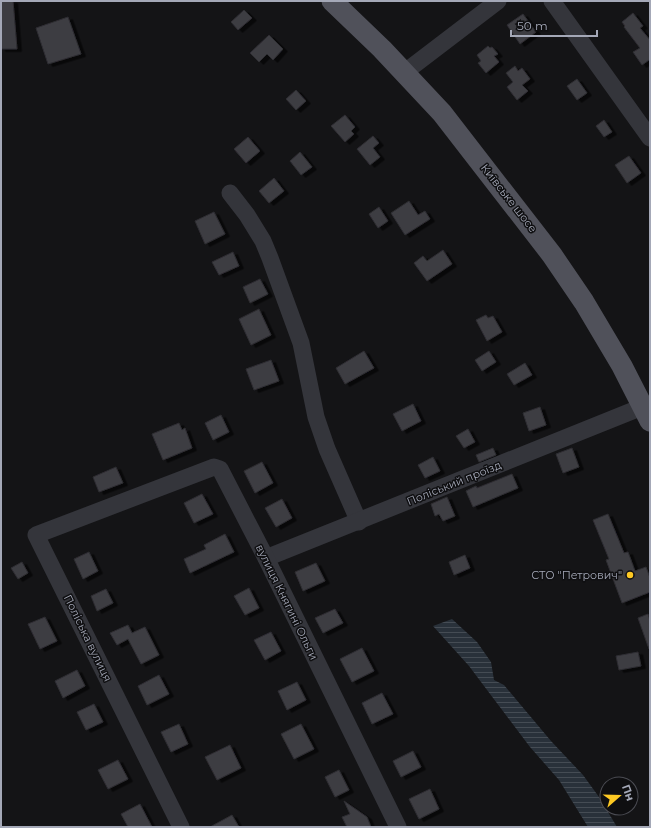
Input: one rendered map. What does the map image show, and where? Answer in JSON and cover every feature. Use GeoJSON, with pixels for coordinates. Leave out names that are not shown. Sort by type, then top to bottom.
{"type":"FeatureCollection","features":[{"type":"Feature","properties":{"kind":"main road","name":"Київське шосе"},"geometry":{"type":"LineString","coordinates":[[332,1],[405,72],[442,113],[552,255],[584,302],[622,366],[646,414]]}},
{"type":"Feature","properties":{"kind":"street"},"geometry":{"type":"LineString","coordinates":[[405,72],[498,1]]}},
{"type":"Feature","properties":{"kind":"street"},"geometry":{"type":"LineString","coordinates":[[552,1],[650,138]]}},
{"type":"Feature","properties":{"kind":"street"},"geometry":{"type":"LineString","coordinates":[[230,193],[247,215],[263,241],[270,258],[301,343],[316,417],[327,449],[359,522]]}},
{"type":"Feature","properties":{"kind":"street","name":"Поліський проїзд"},"geometry":{"type":"LineString","coordinates":[[266,558],[646,414]]}},
{"type":"Feature","properties":{"kind":"street","name":"вулиця Княгині Ольги"},"geometry":{"type":"LineString","coordinates":[[125,501],[214,467],[220,469],[266,558],[398,827]]}},
{"type":"Feature","properties":{"kind":"street","name":"Поліська вулиця"},"geometry":{"type":"LineString","coordinates":[[125,501],[36,535],[181,827]]}},
{"type":"Feature","properties":{"kind":"shaded area"},"geometry":{"type":"Polygon","coordinates":[[[452,619],[477,642],[491,662],[494,680],[504,685],[551,741],[583,775],[599,797],[599,816],[610,816],[617,827],[588,827],[559,780],[530,747],[469,666],[433,626],[452,619]]]}},
{"type":"Feature","properties":{"kind":"building"},"geometry":{"type":"Polygon","coordinates":[[[1,1],[13,1],[17,49],[1,49],[1,1]]]}},
{"type":"Feature","properties":{"kind":"building"},"geometry":{"type":"Polygon","coordinates":[[[244,10],[252,18],[238,30],[231,22],[244,10]]]}},
{"type":"Feature","properties":{"kind":"building"},"geometry":{"type":"Polygon","coordinates":[[[633,13],[643,26],[640,28],[650,40],[650,61],[649,60],[642,65],[633,52],[640,48],[624,27],[625,26],[622,22],[633,13]]]}},
{"type":"Feature","properties":{"kind":"building"},"geometry":{"type":"Polygon","coordinates":[[[523,14],[536,32],[520,44],[507,25],[523,14]]]}},
{"type":"Feature","properties":{"kind":"building"},"geometry":{"type":"Polygon","coordinates":[[[68,17],[81,54],[48,64],[36,28],[68,17]]]}},
{"type":"Feature","properties":{"kind":"building"},"geometry":{"type":"Polygon","coordinates":[[[269,35],[283,49],[273,60],[267,54],[259,62],[250,53],[269,35]]]}},
{"type":"Feature","properties":{"kind":"building"},"geometry":{"type":"Polygon","coordinates":[[[488,46],[490,48],[492,47],[498,54],[494,56],[499,62],[486,73],[478,63],[481,61],[477,55],[488,46]]]}},
{"type":"Feature","properties":{"kind":"building"},"geometry":{"type":"Polygon","coordinates":[[[515,66],[518,71],[522,68],[530,79],[522,85],[528,91],[517,100],[507,87],[513,82],[506,73],[515,66]]]}},
{"type":"Feature","properties":{"kind":"building"},"geometry":{"type":"Polygon","coordinates":[[[577,79],[587,93],[577,100],[567,86],[577,79]]]}},
{"type":"Feature","properties":{"kind":"building"},"geometry":{"type":"Polygon","coordinates":[[[296,90],[306,101],[296,110],[286,99],[296,90]]]}},
{"type":"Feature","properties":{"kind":"building"},"geometry":{"type":"Polygon","coordinates":[[[345,115],[355,127],[351,131],[354,134],[345,142],[331,126],[345,115]]]}},
{"type":"Feature","properties":{"kind":"building"},"geometry":{"type":"Polygon","coordinates":[[[604,120],[612,132],[604,137],[596,126],[604,120]]]}},
{"type":"Feature","properties":{"kind":"building"},"geometry":{"type":"Polygon","coordinates":[[[373,136],[379,143],[373,148],[380,157],[370,165],[357,149],[373,136]]]}},
{"type":"Feature","properties":{"kind":"building"},"geometry":{"type":"Polygon","coordinates":[[[248,137],[260,151],[246,163],[234,149],[248,137]]]}},
{"type":"Feature","properties":{"kind":"building"},"geometry":{"type":"Polygon","coordinates":[[[300,152],[312,167],[301,175],[290,161],[300,152]]]}},
{"type":"Feature","properties":{"kind":"building"},"geometry":{"type":"Polygon","coordinates":[[[629,156],[641,173],[627,183],[615,165],[629,156]]]}},
{"type":"Feature","properties":{"kind":"building"},"geometry":{"type":"Polygon","coordinates":[[[274,178],[284,191],[269,203],[259,191],[274,178]]]}},
{"type":"Feature","properties":{"kind":"building"},"geometry":{"type":"Polygon","coordinates":[[[409,201],[418,215],[425,211],[430,219],[405,235],[391,213],[409,201]]]}},
{"type":"Feature","properties":{"kind":"building"},"geometry":{"type":"Polygon","coordinates":[[[379,207],[388,221],[378,228],[369,214],[379,207]]]}},
{"type":"Feature","properties":{"kind":"building"},"geometry":{"type":"Polygon","coordinates":[[[214,212],[225,234],[205,244],[195,221],[214,212]]]}},
{"type":"Feature","properties":{"kind":"building"},"geometry":{"type":"Polygon","coordinates":[[[443,250],[452,264],[427,281],[414,263],[423,256],[427,261],[443,250]]]}},
{"type":"Feature","properties":{"kind":"building"},"geometry":{"type":"Polygon","coordinates":[[[233,252],[239,266],[219,275],[212,262],[233,252]]]}},
{"type":"Feature","properties":{"kind":"building"},"geometry":{"type":"Polygon","coordinates":[[[260,279],[268,294],[250,303],[243,287],[260,279]]]}},
{"type":"Feature","properties":{"kind":"building"},"geometry":{"type":"Polygon","coordinates":[[[259,309],[271,335],[251,345],[239,319],[259,309]]]}},
{"type":"Feature","properties":{"kind":"building"},"geometry":{"type":"Polygon","coordinates":[[[486,315],[488,318],[493,316],[502,332],[487,341],[476,320],[486,315]]]}},
{"type":"Feature","properties":{"kind":"building"},"geometry":{"type":"Polygon","coordinates":[[[364,351],[374,368],[345,384],[336,368],[364,351]]]}},
{"type":"Feature","properties":{"kind":"building"},"geometry":{"type":"Polygon","coordinates":[[[489,351],[496,362],[482,371],[475,360],[489,351]]]}},
{"type":"Feature","properties":{"kind":"building"},"geometry":{"type":"Polygon","coordinates":[[[271,360],[279,381],[254,390],[246,369],[271,360]]]}},
{"type":"Feature","properties":{"kind":"building"},"geometry":{"type":"Polygon","coordinates":[[[525,363],[532,375],[514,385],[507,374],[525,363]]]}},
{"type":"Feature","properties":{"kind":"building"},"geometry":{"type":"Polygon","coordinates":[[[413,404],[421,421],[402,431],[393,414],[413,404]]]}},
{"type":"Feature","properties":{"kind":"building"},"geometry":{"type":"Polygon","coordinates":[[[540,407],[546,425],[529,431],[523,413],[540,407]]]}},
{"type":"Feature","properties":{"kind":"building"},"geometry":{"type":"Polygon","coordinates":[[[221,415],[229,432],[213,440],[205,423],[221,415]]]}},
{"type":"Feature","properties":{"kind":"building"},"geometry":{"type":"Polygon","coordinates":[[[179,423],[182,430],[185,428],[192,448],[163,460],[152,434],[179,423]]]}},
{"type":"Feature","properties":{"kind":"building"},"geometry":{"type":"Polygon","coordinates":[[[468,429],[475,442],[464,448],[456,436],[468,429]]]}},
{"type":"Feature","properties":{"kind":"building"},"geometry":{"type":"Polygon","coordinates":[[[493,448],[496,455],[479,462],[476,455],[493,448]]]}},
{"type":"Feature","properties":{"kind":"building"},"geometry":{"type":"Polygon","coordinates":[[[572,448],[579,467],[563,473],[556,454],[572,448]]]}},
{"type":"Feature","properties":{"kind":"building"},"geometry":{"type":"Polygon","coordinates":[[[433,457],[440,471],[425,478],[418,465],[433,457]]]}},
{"type":"Feature","properties":{"kind":"building"},"geometry":{"type":"Polygon","coordinates":[[[262,462],[273,483],[255,493],[244,471],[262,462]]]}},
{"type":"Feature","properties":{"kind":"building"},"geometry":{"type":"Polygon","coordinates":[[[116,467],[123,483],[99,492],[93,477],[116,467]]]}},
{"type":"Feature","properties":{"kind":"building"},"geometry":{"type":"Polygon","coordinates":[[[512,474],[518,488],[473,507],[466,491],[476,486],[477,488],[512,474]]]}},
{"type":"Feature","properties":{"kind":"building"},"geometry":{"type":"Polygon","coordinates":[[[202,494],[213,514],[194,523],[184,503],[202,494]]]}},
{"type":"Feature","properties":{"kind":"building"},"geometry":{"type":"Polygon","coordinates":[[[447,497],[455,516],[443,521],[439,514],[435,516],[431,504],[447,497]]]}},
{"type":"Feature","properties":{"kind":"building"},"geometry":{"type":"Polygon","coordinates":[[[282,499],[292,518],[276,527],[265,508],[282,499]]]}},
{"type":"Feature","properties":{"kind":"building","name":"СТО \"Петрович\""},"geometry":{"type":"Polygon","coordinates":[[[608,514],[624,553],[628,552],[635,571],[646,567],[650,578],[650,592],[622,603],[606,560],[609,559],[593,520],[608,514]]]}},
{"type":"Feature","properties":{"kind":"building"},"geometry":{"type":"Polygon","coordinates":[[[225,534],[234,552],[190,573],[184,559],[206,549],[204,545],[225,534]]]}},
{"type":"Feature","properties":{"kind":"building"},"geometry":{"type":"Polygon","coordinates":[[[89,552],[98,571],[83,579],[74,559],[89,552]]]}},
{"type":"Feature","properties":{"kind":"building"},"geometry":{"type":"Polygon","coordinates":[[[465,555],[470,568],[454,575],[449,562],[465,555]]]}},
{"type":"Feature","properties":{"kind":"building"},"geometry":{"type":"Polygon","coordinates":[[[22,562],[28,573],[18,579],[11,568],[22,562]]]}},
{"type":"Feature","properties":{"kind":"building"},"geometry":{"type":"Polygon","coordinates":[[[316,563],[325,581],[303,591],[295,572],[316,563]]]}},
{"type":"Feature","properties":{"kind":"building"},"geometry":{"type":"Polygon","coordinates":[[[249,588],[259,608],[245,615],[234,596],[249,588]]]}},
{"type":"Feature","properties":{"kind":"building"},"geometry":{"type":"Polygon","coordinates":[[[106,589],[113,603],[97,611],[91,596],[106,589]]]}},
{"type":"Feature","properties":{"kind":"building"},"geometry":{"type":"Polygon","coordinates":[[[335,609],[343,623],[323,633],[315,618],[335,609]]]}},
{"type":"Feature","properties":{"kind":"building"},"geometry":{"type":"Polygon","coordinates":[[[648,614],[650,621],[650,649],[638,618],[648,614]]]}},
{"type":"Feature","properties":{"kind":"building"},"geometry":{"type":"Polygon","coordinates":[[[45,617],[57,641],[40,649],[28,624],[45,617]]]}},
{"type":"Feature","properties":{"kind":"building"},"geometry":{"type":"Polygon","coordinates":[[[128,625],[132,633],[145,627],[159,655],[141,664],[128,639],[117,645],[110,633],[128,625]]]}},
{"type":"Feature","properties":{"kind":"building"},"geometry":{"type":"Polygon","coordinates":[[[271,632],[281,651],[265,660],[254,640],[271,632]]]}},
{"type":"Feature","properties":{"kind":"building"},"geometry":{"type":"Polygon","coordinates":[[[362,648],[374,671],[352,682],[340,659],[362,648]]]}},
{"type":"Feature","properties":{"kind":"building"},"geometry":{"type":"Polygon","coordinates":[[[638,652],[641,666],[619,670],[616,656],[638,652]]]}},
{"type":"Feature","properties":{"kind":"building"},"geometry":{"type":"Polygon","coordinates":[[[77,670],[85,686],[63,698],[55,681],[77,670]]]}},
{"type":"Feature","properties":{"kind":"building"},"geometry":{"type":"Polygon","coordinates":[[[159,675],[169,694],[147,705],[138,686],[159,675]]]}},
{"type":"Feature","properties":{"kind":"building"},"geometry":{"type":"Polygon","coordinates":[[[297,682],[306,700],[287,710],[278,691],[297,682]]]}},
{"type":"Feature","properties":{"kind":"building"},"geometry":{"type":"Polygon","coordinates":[[[382,693],[393,714],[372,724],[362,703],[382,693]]]}},
{"type":"Feature","properties":{"kind":"building"},"geometry":{"type":"Polygon","coordinates":[[[94,704],[103,722],[86,730],[77,712],[94,704]]]}},
{"type":"Feature","properties":{"kind":"building"},"geometry":{"type":"Polygon","coordinates":[[[179,724],[188,744],[171,752],[161,732],[179,724]]]}},
{"type":"Feature","properties":{"kind":"building"},"geometry":{"type":"Polygon","coordinates":[[[301,724],[314,749],[294,759],[281,734],[301,724]]]}},
{"type":"Feature","properties":{"kind":"building"},"geometry":{"type":"Polygon","coordinates":[[[230,745],[241,768],[217,780],[205,757],[230,745]]]}},
{"type":"Feature","properties":{"kind":"building"},"geometry":{"type":"Polygon","coordinates":[[[413,751],[421,767],[401,777],[393,761],[413,751]]]}},
{"type":"Feature","properties":{"kind":"building"},"geometry":{"type":"Polygon","coordinates":[[[118,760],[128,779],[108,789],[98,770],[118,760]]]}},
{"type":"Feature","properties":{"kind":"building"},"geometry":{"type":"Polygon","coordinates":[[[339,770],[349,790],[335,797],[325,777],[339,770]]]}},
{"type":"Feature","properties":{"kind":"building"},"geometry":{"type":"Polygon","coordinates":[[[430,789],[439,809],[419,819],[409,799],[430,789]]]}},
{"type":"Feature","properties":{"kind":"building"},"geometry":{"type":"Polygon","coordinates":[[[344,801],[367,817],[371,827],[347,827],[342,817],[350,814],[344,801]]]}},
{"type":"Feature","properties":{"kind":"building"},"geometry":{"type":"Polygon","coordinates":[[[140,804],[152,827],[128,827],[121,814],[140,804]]]}},
{"type":"Feature","properties":{"kind":"building"},"geometry":{"type":"Polygon","coordinates":[[[232,815],[239,827],[210,827],[232,815]]]}},
{"type":"Feature","properties":{"kind":"place","name":"СТО \"Петрович\""},"geometry":{"type":"Point","coordinates":[630,575]}}]}
